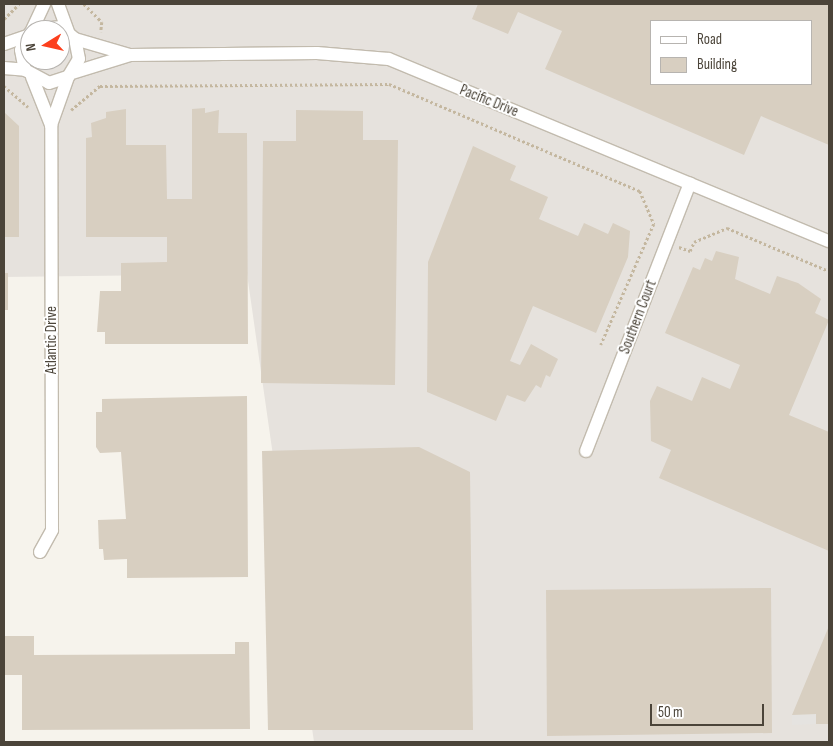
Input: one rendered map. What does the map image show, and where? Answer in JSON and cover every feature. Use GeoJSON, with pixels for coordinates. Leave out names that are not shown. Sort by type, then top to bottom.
{"type":"FeatureCollection","features":[{"type":"Feature","properties":{"kind":"street"},"geometry":{"type":"LineString","coordinates":[[37,20],[44,4]]}},
{"type":"Feature","properties":{"kind":"street"},"geometry":{"type":"LineString","coordinates":[[4,68],[29,73],[49,83],[70,75],[79,59],[72,35],[58,4]]}},
{"type":"Feature","properties":{"kind":"street","name":"Pacific Drive"},"geometry":{"type":"LineString","coordinates":[[72,35],[130,55]]}},
{"type":"Feature","properties":{"kind":"street"},"geometry":{"type":"LineString","coordinates":[[4,44],[20,37]]}},
{"type":"Feature","properties":{"kind":"street","name":"Pacific Drive"},"geometry":{"type":"LineString","coordinates":[[70,75],[130,55],[316,53],[389,59],[829,241]]}},
{"type":"Feature","properties":{"kind":"street"},"geometry":{"type":"LineString","coordinates":[[28,70],[51,109]]}},
{"type":"Feature","properties":{"kind":"street","name":"Atlantic Drive"},"geometry":{"type":"LineString","coordinates":[[40,552],[52,530],[51,109],[70,75]]}},
{"type":"Feature","properties":{"kind":"street","name":"Southern Court"},"geometry":{"type":"LineString","coordinates":[[586,451],[690,183]]}},
{"type":"Feature","properties":{"kind":"path"},"geometry":{"type":"LineString","coordinates":[[4,19],[19,4]]}},
{"type":"Feature","properties":{"kind":"path"},"geometry":{"type":"LineString","coordinates":[[4,86],[28,107],[76,110],[100,86],[389,84],[640,191],[654,224],[601,345]]}},
{"type":"Feature","properties":{"kind":"path"},"geometry":{"type":"LineString","coordinates":[[650,234],[690,251],[694,242],[727,228],[829,271]]}},
{"type":"Feature","properties":{"kind":"shaded area"},"geometry":{"type":"Polygon","coordinates":[[[4,4],[829,4],[829,742],[314,742],[247,274],[4,277],[4,4]]]}},
{"type":"Feature","properties":{"kind":"shaded area"},"geometry":{"type":"Polygon","coordinates":[[[816,714],[816,724],[792,725],[792,715],[816,714]]]}},
{"type":"Feature","properties":{"kind":"building"},"geometry":{"type":"Polygon","coordinates":[[[478,4],[829,4],[829,145],[761,116],[744,155],[545,69],[562,31],[518,12],[508,34],[472,19],[478,4]]]}},
{"type":"Feature","properties":{"kind":"building"},"geometry":{"type":"Polygon","coordinates":[[[205,108],[205,113],[219,110],[218,133],[247,133],[248,344],[105,344],[105,332],[97,332],[100,291],[121,291],[121,263],[167,262],[167,237],[86,237],[86,138],[92,137],[91,123],[106,118],[106,112],[126,109],[126,145],[166,145],[167,199],[192,199],[192,109],[205,108]]]}},
{"type":"Feature","properties":{"kind":"building"},"geometry":{"type":"Polygon","coordinates":[[[296,110],[363,111],[363,140],[398,140],[395,385],[261,383],[263,141],[296,141],[296,110]]]}},
{"type":"Feature","properties":{"kind":"building"},"geometry":{"type":"Polygon","coordinates":[[[4,112],[19,126],[19,237],[4,237],[4,112]]]}},
{"type":"Feature","properties":{"kind":"building"},"geometry":{"type":"Polygon","coordinates":[[[473,146],[516,166],[510,180],[548,197],[539,219],[578,236],[584,223],[608,234],[613,223],[630,231],[628,257],[596,333],[533,306],[510,361],[520,365],[531,344],[558,359],[550,377],[546,375],[541,388],[536,385],[525,402],[507,395],[496,421],[427,392],[428,262],[473,146]]]}},
{"type":"Feature","properties":{"kind":"building"},"geometry":{"type":"Polygon","coordinates":[[[716,251],[739,257],[735,279],[770,294],[777,276],[798,283],[821,299],[815,313],[829,320],[789,415],[829,432],[829,551],[659,478],[671,450],[651,441],[650,401],[657,386],[692,401],[702,377],[730,389],[740,365],[665,333],[693,267],[700,270],[705,258],[712,261],[716,251]]]}},
{"type":"Feature","properties":{"kind":"building"},"geometry":{"type":"Polygon","coordinates":[[[4,273],[8,273],[8,310],[4,310],[4,273]]]}},
{"type":"Feature","properties":{"kind":"building"},"geometry":{"type":"Polygon","coordinates":[[[247,396],[248,577],[127,578],[127,559],[104,560],[103,549],[99,549],[98,520],[126,519],[121,452],[100,453],[96,447],[96,412],[102,412],[102,399],[247,396]]]}},
{"type":"Feature","properties":{"kind":"building"},"geometry":{"type":"Polygon","coordinates":[[[419,447],[470,472],[473,730],[268,730],[262,451],[419,447]]]}},
{"type":"Feature","properties":{"kind":"building"},"geometry":{"type":"Polygon","coordinates":[[[771,588],[772,733],[547,736],[546,590],[771,588]]]}},
{"type":"Feature","properties":{"kind":"building"},"geometry":{"type":"Polygon","coordinates":[[[829,626],[829,724],[816,724],[816,714],[792,715],[829,626]]]}},
{"type":"Feature","properties":{"kind":"building"},"geometry":{"type":"Polygon","coordinates":[[[4,636],[34,636],[34,655],[235,654],[235,642],[249,642],[250,729],[22,730],[22,675],[4,675],[4,636]]]}}]}
